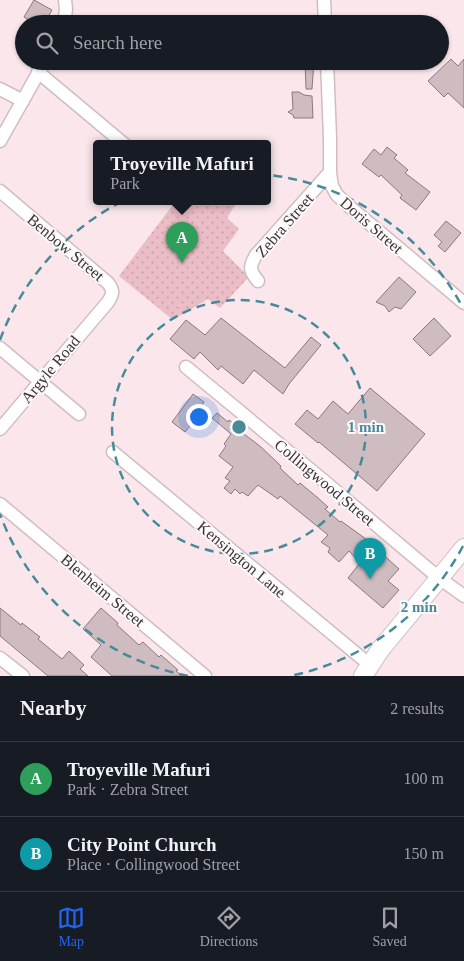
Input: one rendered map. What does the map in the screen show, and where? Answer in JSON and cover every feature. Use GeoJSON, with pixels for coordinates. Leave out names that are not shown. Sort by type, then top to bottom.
{"type":"FeatureCollection","features":[{"type":"Feature","properties":{"kind":"main road"},"geometry":{"type":"LineString","coordinates":[[367,670],[380,650],[464,548]]}},
{"type":"Feature","properties":{"kind":"street"},"geometry":{"type":"LineString","coordinates":[[65,0],[65,15]]}},
{"type":"Feature","properties":{"kind":"street"},"geometry":{"type":"LineString","coordinates":[[324,0],[325,15]]}},
{"type":"Feature","properties":{"kind":"street"},"geometry":{"type":"LineString","coordinates":[[0,141],[40,70]]}},
{"type":"Feature","properties":{"kind":"street"},"geometry":{"type":"LineString","coordinates":[[45,70],[120,140]]}},
{"type":"Feature","properties":{"kind":"street","name":"Doris Street"},"geometry":{"type":"LineString","coordinates":[[327,70],[330,172],[332,186],[337,195],[358,215],[464,303]]}},
{"type":"Feature","properties":{"kind":"street"},"geometry":{"type":"LineString","coordinates":[[0,89],[23,101]]}},
{"type":"Feature","properties":{"kind":"street","name":"Zebra Street"},"geometry":{"type":"LineString","coordinates":[[258,281],[251,272],[251,265],[256,255],[330,172]]}},
{"type":"Feature","properties":{"kind":"street","name":"Benbow Street"},"geometry":{"type":"LineString","coordinates":[[0,191],[111,287],[113,294],[100,309]]}},
{"type":"Feature","properties":{"kind":"street","name":"Argyle Road"},"geometry":{"type":"LineString","coordinates":[[0,429],[100,309]]}},
{"type":"Feature","properties":{"kind":"street"},"geometry":{"type":"LineString","coordinates":[[0,348],[79,414]]}},
{"type":"Feature","properties":{"kind":"street","name":"Collingwood Street"},"geometry":{"type":"LineString","coordinates":[[186,367],[324,480],[439,578],[464,596]]}},
{"type":"Feature","properties":{"kind":"street","name":"Kensington Lane"},"geometry":{"type":"LineString","coordinates":[[113,452],[367,670]]}},
{"type":"Feature","properties":{"kind":"street","name":"Blenheim Street"},"geometry":{"type":"LineString","coordinates":[[0,504],[205,676]]}},
{"type":"Feature","properties":{"kind":"street"},"geometry":{"type":"LineString","coordinates":[[0,658],[23,676]]}},
{"type":"Feature","properties":{"kind":"shaded area"},"geometry":{"type":"Polygon","coordinates":[[[173,205],[235,205],[227,218],[239,229],[223,251],[249,277],[220,308],[208,299],[173,320],[119,276],[173,205]]]}},
{"type":"Feature","properties":{"kind":"building"},"geometry":{"type":"Polygon","coordinates":[[[34,0],[52,10],[49,15],[25,15],[34,0]]]}},
{"type":"Feature","properties":{"kind":"building"},"geometry":{"type":"Polygon","coordinates":[[[451,59],[458,66],[464,59],[464,108],[448,93],[444,97],[428,81],[440,70],[449,70],[449,61],[451,59]]]}},
{"type":"Feature","properties":{"kind":"building"},"geometry":{"type":"Polygon","coordinates":[[[305,70],[313,70],[312,89],[306,89],[305,70]]]}},
{"type":"Feature","properties":{"kind":"building"},"geometry":{"type":"Polygon","coordinates":[[[292,92],[312,96],[313,118],[294,118],[288,112],[293,109],[292,92]]]}},
{"type":"Feature","properties":{"kind":"building"},"geometry":{"type":"Polygon","coordinates":[[[387,147],[397,155],[394,158],[408,170],[405,173],[430,192],[416,210],[400,198],[402,195],[381,175],[379,177],[362,164],[374,149],[381,155],[387,147]]]}},
{"type":"Feature","properties":{"kind":"building"},"geometry":{"type":"Polygon","coordinates":[[[446,221],[461,233],[445,252],[438,246],[442,242],[434,235],[446,221]]]}},
{"type":"Feature","properties":{"kind":"building"},"geometry":{"type":"Polygon","coordinates":[[[399,277],[416,292],[401,309],[395,307],[389,312],[385,306],[376,302],[399,277]]]}},
{"type":"Feature","properties":{"kind":"building"},"geometry":{"type":"Polygon","coordinates":[[[221,318],[285,368],[311,337],[321,345],[283,394],[254,370],[243,384],[221,366],[218,370],[200,352],[194,359],[170,339],[186,320],[205,335],[221,318]]]}},
{"type":"Feature","properties":{"kind":"building"},"geometry":{"type":"Polygon","coordinates":[[[434,318],[451,336],[430,356],[413,339],[434,318]]]}},
{"type":"Feature","properties":{"kind":"building"},"geometry":{"type":"Polygon","coordinates":[[[370,388],[425,434],[377,491],[295,424],[307,410],[318,419],[333,401],[348,414],[370,388]]]}},
{"type":"Feature","properties":{"kind":"building"},"geometry":{"type":"Polygon","coordinates":[[[193,394],[204,402],[197,413],[199,415],[185,432],[172,422],[193,394]]]}},
{"type":"Feature","properties":{"kind":"building"},"geometry":{"type":"Polygon","coordinates":[[[217,413],[228,422],[229,420],[236,425],[235,427],[261,447],[298,485],[300,483],[328,507],[325,509],[340,522],[366,539],[399,569],[388,581],[399,590],[383,608],[348,578],[360,563],[349,551],[339,562],[328,552],[330,548],[321,542],[328,535],[280,496],[278,499],[258,485],[248,496],[242,492],[240,494],[235,489],[231,494],[224,488],[230,481],[225,478],[233,467],[219,456],[231,434],[212,418],[217,413]]]}},
{"type":"Feature","properties":{"kind":"building"},"geometry":{"type":"Polygon","coordinates":[[[0,608],[40,637],[38,639],[62,659],[69,651],[84,665],[80,669],[88,676],[48,676],[0,636],[0,608]]]}},
{"type":"Feature","properties":{"kind":"building"},"geometry":{"type":"Polygon","coordinates":[[[101,608],[139,645],[143,642],[159,657],[161,655],[182,676],[112,676],[91,657],[101,645],[83,629],[101,608]]]}},
{"type":"Feature","properties":{"kind":"place","name":"Troyeville Mafuri"},"geometry":{"type":"Point","coordinates":[182,263]}},
{"type":"Feature","properties":{"kind":"place","name":"City Point Church"},"geometry":{"type":"Point","coordinates":[370,579]}}]}
